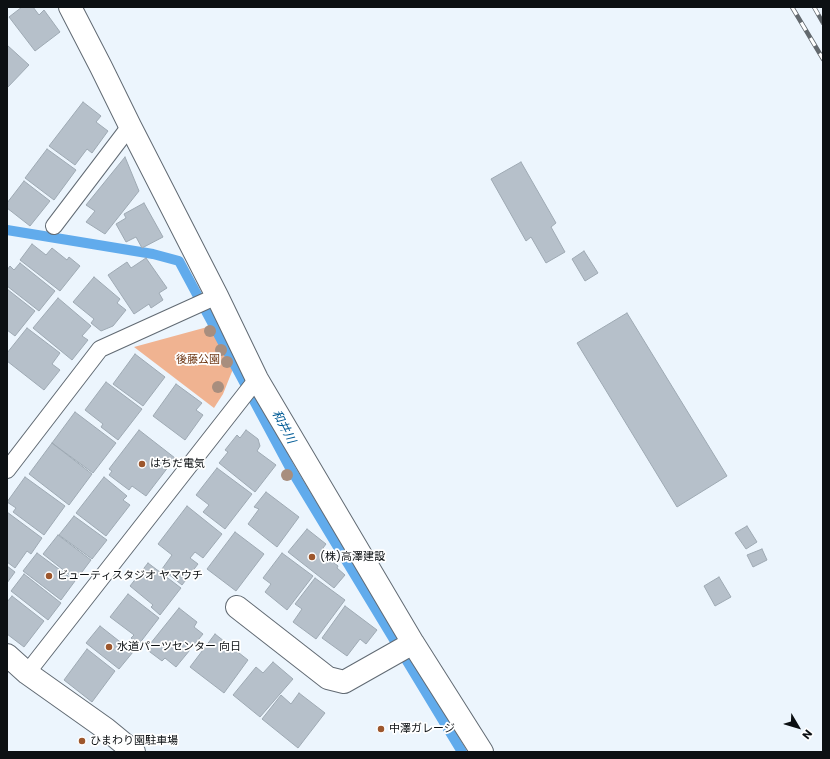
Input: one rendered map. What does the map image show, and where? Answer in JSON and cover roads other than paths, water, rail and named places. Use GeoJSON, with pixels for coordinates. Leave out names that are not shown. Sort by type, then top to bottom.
{"type":"FeatureCollection","features":[{"type":"Feature","properties":{"kind":"street"},"geometry":{"type":"LineString","coordinates":[[70,7],[257,378],[413,643],[482,752]]}},
{"type":"Feature","properties":{"kind":"street"},"geometry":{"type":"LineString","coordinates":[[237,607],[328,678],[344,682],[413,643]]}},
{"type":"Feature","properties":{"kind":"street"},"geometry":{"type":"LineString","coordinates":[[7,655],[27,673],[106,729],[134,752]]}},
{"type":"Feature","properties":{"kind":"lane"},"geometry":{"type":"LineString","coordinates":[[54,226],[130,126]]}},
{"type":"Feature","properties":{"kind":"lane"},"geometry":{"type":"LineString","coordinates":[[7,470],[100,349],[216,296]]}},
{"type":"Feature","properties":{"kind":"lane"},"geometry":{"type":"LineString","coordinates":[[27,673],[257,378]]}},
{"type":"Feature","properties":{"kind":"waterway","name":"和井川"},"geometry":{"type":"LineString","coordinates":[[7,230],[153,254],[179,261],[290,468],[462,752]]}},
{"type":"Feature","properties":{"kind":"railway"},"geometry":{"type":"LineString","coordinates":[[792,7],[823,59]]}},
{"type":"Feature","properties":{"kind":"railway"},"geometry":{"type":"LineString","coordinates":[[814,7],[823,23]]}},
{"type":"Feature","properties":{"kind":"place","name":"はちだ電気"},"geometry":{"type":"Point","coordinates":[142,464]}},
{"type":"Feature","properties":{"kind":"place","name":"(株)高澤建設"},"geometry":{"type":"Point","coordinates":[312,557]}},
{"type":"Feature","properties":{"kind":"place","name":"ビューティスタジオ ヤマウチ"},"geometry":{"type":"Point","coordinates":[49,576]}},
{"type":"Feature","properties":{"kind":"place","name":"水道パーツセンター 向日"},"geometry":{"type":"Point","coordinates":[109,647]}},
{"type":"Feature","properties":{"kind":"place","name":"中澤ガレージ"},"geometry":{"type":"Point","coordinates":[381,729]}},
{"type":"Feature","properties":{"kind":"place","name":"ひまわり園駐車場"},"geometry":{"type":"Point","coordinates":[82,741]}},
{"type":"Feature","properties":{"kind":"park label","name":"後藤公園"},"geometry":{"type":"Point","coordinates":[198,360]}}]}
